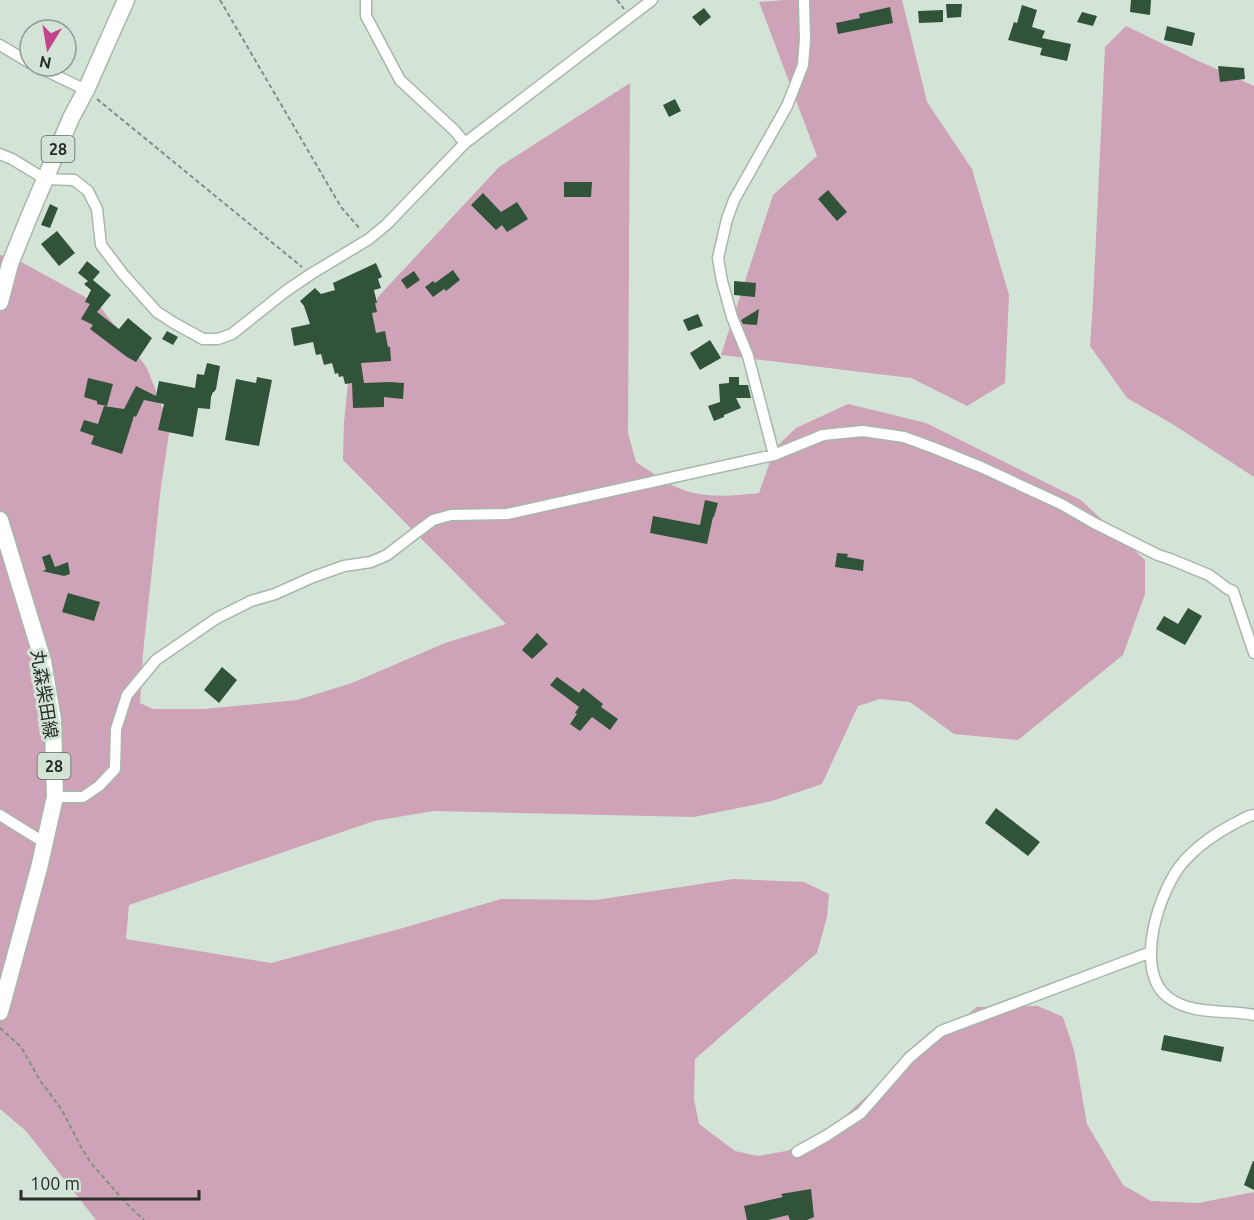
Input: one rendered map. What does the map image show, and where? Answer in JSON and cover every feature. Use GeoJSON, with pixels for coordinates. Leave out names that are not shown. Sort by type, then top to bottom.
{"type":"FeatureCollection","features":[{"type":"Feature","properties":{"kind":"main road","name":"28"},"geometry":{"type":"LineString","coordinates":[[0,302],[10,264],[45,179],[126,0]]}},
{"type":"Feature","properties":{"kind":"main road","name":"丸森柴田線"},"geometry":{"type":"LineString","coordinates":[[0,520],[43,661],[53,720],[55,797],[39,868],[0,1012]]}},
{"type":"Feature","properties":{"kind":"street"},"geometry":{"type":"LineString","coordinates":[[366,0],[366,16],[400,80],[465,143]]}},
{"type":"Feature","properties":{"kind":"street"},"geometry":{"type":"LineString","coordinates":[[0,154],[45,179],[74,180],[88,192],[97,209],[101,245],[157,312],[203,339],[218,339],[232,334],[286,291],[369,239],[387,224],[465,143],[652,0]]}},
{"type":"Feature","properties":{"kind":"street"},"geometry":{"type":"LineString","coordinates":[[774,455],[748,356],[732,316],[722,281],[718,258],[734,200],[787,106],[803,65],[804,0]]}},
{"type":"Feature","properties":{"kind":"street"},"geometry":{"type":"LineString","coordinates":[[0,45],[18,56]]}},
{"type":"Feature","properties":{"kind":"street"},"geometry":{"type":"LineString","coordinates":[[61,78],[86,90]]}},
{"type":"Feature","properties":{"kind":"street"},"geometry":{"type":"LineString","coordinates":[[55,797],[83,797],[99,786],[115,768],[116,729],[126,695],[156,660],[217,618],[251,601],[275,594],[344,566],[371,562],[387,555],[434,520],[451,515],[507,514],[774,455],[823,435],[863,431],[904,437],[981,467],[1061,504],[1158,555],[1209,575],[1233,591],[1254,653]]}},
{"type":"Feature","properties":{"kind":"street"},"geometry":{"type":"LineString","coordinates":[[0,815],[45,843]]}},
{"type":"Feature","properties":{"kind":"street"},"geometry":{"type":"LineString","coordinates":[[1254,815],[1217,833],[1183,862],[1163,897],[1157,915],[1151,952],[1153,974],[1158,986],[1167,997],[1180,1005],[1216,1012],[1254,1015]]}},
{"type":"Feature","properties":{"kind":"street"},"geometry":{"type":"LineString","coordinates":[[797,1152],[861,1113],[909,1058],[941,1031],[1151,952]]}},
{"type":"Feature","properties":{"kind":"path"},"geometry":{"type":"LineString","coordinates":[[220,0],[341,207],[369,239]]}},
{"type":"Feature","properties":{"kind":"path"},"geometry":{"type":"LineString","coordinates":[[86,90],[311,274]]}},
{"type":"Feature","properties":{"kind":"path"},"geometry":{"type":"LineString","coordinates":[[0,1028],[21,1047],[41,1082],[62,1110],[92,1163],[124,1201],[144,1220]]}},
{"type":"Feature","properties":{"kind":"shaded area"},"geometry":{"type":"Polygon","coordinates":[[[902,0],[927,102],[972,169],[1009,295],[1005,383],[967,406],[911,378],[721,355],[773,195],[817,156],[759,2],[902,0]]]}},
{"type":"Feature","properties":{"kind":"shaded area"},"geometry":{"type":"Polygon","coordinates":[[[1126,26],[1254,86],[1254,477],[1174,425],[1127,398],[1090,346],[1105,47],[1126,26]]]}},
{"type":"Feature","properties":{"kind":"shaded area"},"geometry":{"type":"Polygon","coordinates":[[[630,83],[628,433],[636,462],[671,485],[686,491],[728,496],[759,493],[775,448],[796,428],[848,404],[926,423],[1081,500],[1145,560],[1145,594],[1123,655],[1018,740],[954,734],[910,702],[880,699],[858,706],[822,784],[772,801],[694,817],[433,811],[374,821],[129,905],[126,939],[271,963],[501,899],[596,900],[733,879],[804,882],[829,894],[827,917],[817,953],[695,1059],[694,1099],[699,1124],[735,1151],[758,1156],[786,1151],[819,1140],[868,1095],[977,1007],[1038,1006],[1063,1017],[1074,1050],[1087,1124],[1123,1185],[1151,1201],[1198,1203],[1254,1192],[1254,1220],[96,1220],[26,1131],[0,1109],[0,255],[12,257],[98,304],[147,368],[170,427],[161,486],[143,653],[140,703],[153,709],[204,709],[297,700],[352,683],[445,643],[506,624],[343,460],[351,353],[378,297],[499,167],[630,83]]]}},
{"type":"Feature","properties":{"kind":"building"},"geometry":{"type":"Polygon","coordinates":[[[1131,0],[1151,0],[1150,15],[1130,12],[1131,0]]]}},
{"type":"Feature","properties":{"kind":"building"},"geometry":{"type":"Polygon","coordinates":[[[946,4],[962,4],[961,17],[947,18],[946,4]]]}},
{"type":"Feature","properties":{"kind":"building"},"geometry":{"type":"Polygon","coordinates":[[[1022,5],[1037,10],[1032,27],[1045,31],[1042,38],[1071,44],[1067,61],[1040,55],[1042,48],[1008,40],[1014,22],[1017,23],[1022,5]]]}},
{"type":"Feature","properties":{"kind":"building"},"geometry":{"type":"Polygon","coordinates":[[[890,7],[893,23],[838,34],[836,23],[860,18],[859,14],[890,7]]]}},
{"type":"Feature","properties":{"kind":"building"},"geometry":{"type":"Polygon","coordinates":[[[704,8],[711,17],[700,26],[692,17],[704,8]]]}},
{"type":"Feature","properties":{"kind":"building"},"geometry":{"type":"Polygon","coordinates":[[[943,10],[943,22],[919,23],[918,11],[943,10]]]}},
{"type":"Feature","properties":{"kind":"building"},"geometry":{"type":"Polygon","coordinates":[[[1082,12],[1097,16],[1093,26],[1077,22],[1082,12]]]}},
{"type":"Feature","properties":{"kind":"building"},"geometry":{"type":"Polygon","coordinates":[[[1167,26],[1195,33],[1192,46],[1164,40],[1167,26]]]}},
{"type":"Feature","properties":{"kind":"building"},"geometry":{"type":"Polygon","coordinates":[[[1218,66],[1244,68],[1245,79],[1220,82],[1218,66]]]}},
{"type":"Feature","properties":{"kind":"building"},"geometry":{"type":"Polygon","coordinates":[[[675,99],[681,111],[669,117],[663,105],[675,99]]]}},
{"type":"Feature","properties":{"kind":"building"},"geometry":{"type":"Polygon","coordinates":[[[564,182],[592,182],[591,197],[564,197],[564,182]]]}},
{"type":"Feature","properties":{"kind":"building"},"geometry":{"type":"Polygon","coordinates":[[[828,190],[847,212],[837,221],[818,199],[828,190]]]}},
{"type":"Feature","properties":{"kind":"building"},"geometry":{"type":"Polygon","coordinates":[[[483,193],[501,212],[517,202],[528,219],[507,232],[502,225],[496,230],[471,205],[483,193]]]}},
{"type":"Feature","properties":{"kind":"building"},"geometry":{"type":"Polygon","coordinates":[[[50,204],[58,208],[50,228],[41,225],[50,204]]]}},
{"type":"Feature","properties":{"kind":"building"},"geometry":{"type":"Polygon","coordinates":[[[57,231],[75,253],[59,266],[41,244],[57,231]]]}},
{"type":"Feature","properties":{"kind":"building"},"geometry":{"type":"Polygon","coordinates":[[[87,261],[100,272],[93,280],[111,295],[97,312],[119,329],[128,318],[152,338],[136,362],[90,329],[93,325],[81,319],[90,304],[85,302],[91,290],[84,284],[88,281],[78,273],[87,261]]]}},
{"type":"Feature","properties":{"kind":"building"},"geometry":{"type":"Polygon","coordinates":[[[376,263],[382,277],[378,279],[381,288],[374,290],[377,312],[372,313],[376,333],[385,331],[391,361],[361,363],[364,383],[404,383],[403,399],[384,397],[384,407],[353,408],[352,383],[345,384],[343,376],[339,377],[338,373],[335,374],[332,363],[324,365],[321,354],[316,355],[313,342],[294,346],[291,328],[310,324],[300,301],[315,288],[321,294],[335,290],[333,283],[376,263]]]}},
{"type":"Feature","properties":{"kind":"building"},"geometry":{"type":"Polygon","coordinates":[[[453,270],[460,280],[446,291],[444,289],[433,297],[425,287],[453,270]]]}},
{"type":"Feature","properties":{"kind":"building"},"geometry":{"type":"Polygon","coordinates":[[[414,271],[420,280],[407,289],[401,280],[414,271]]]}},
{"type":"Feature","properties":{"kind":"building"},"geometry":{"type":"Polygon","coordinates":[[[734,281],[756,283],[755,297],[734,295],[734,281]]]}},
{"type":"Feature","properties":{"kind":"building"},"geometry":{"type":"Polygon","coordinates":[[[759,309],[757,325],[743,324],[741,320],[759,309]]]}},
{"type":"Feature","properties":{"kind":"building"},"geometry":{"type":"Polygon","coordinates":[[[698,314],[703,326],[688,331],[683,320],[698,314]]]}},
{"type":"Feature","properties":{"kind":"building"},"geometry":{"type":"Polygon","coordinates":[[[167,331],[178,337],[173,345],[162,339],[167,331]]]}},
{"type":"Feature","properties":{"kind":"building"},"geometry":{"type":"Polygon","coordinates":[[[710,340],[721,358],[700,370],[690,353],[710,340]]]}},
{"type":"Feature","properties":{"kind":"building"},"geometry":{"type":"Polygon","coordinates":[[[207,363],[220,366],[216,389],[211,397],[210,409],[198,408],[193,437],[158,430],[164,404],[144,400],[136,417],[134,416],[122,454],[91,444],[94,436],[80,431],[84,420],[98,424],[104,406],[124,409],[136,386],[156,396],[159,381],[195,388],[197,374],[204,375],[207,363]]]}},
{"type":"Feature","properties":{"kind":"building"},"geometry":{"type":"Polygon","coordinates":[[[257,377],[272,380],[259,446],[225,440],[236,379],[256,383],[257,377]]]}},
{"type":"Feature","properties":{"kind":"building"},"geometry":{"type":"Polygon","coordinates":[[[729,377],[739,377],[739,385],[748,385],[751,398],[736,398],[741,408],[714,421],[708,406],[720,402],[719,384],[729,383],[729,377]]]}},
{"type":"Feature","properties":{"kind":"building"},"geometry":{"type":"Polygon","coordinates":[[[88,378],[113,384],[107,406],[84,397],[88,378]]]}},
{"type":"Feature","properties":{"kind":"building"},"geometry":{"type":"Polygon","coordinates":[[[705,500],[718,503],[707,544],[650,533],[653,516],[700,525],[705,500]]]}},
{"type":"Feature","properties":{"kind":"building"},"geometry":{"type":"Polygon","coordinates":[[[837,553],[864,560],[863,571],[835,567],[837,553]]]}},
{"type":"Feature","properties":{"kind":"building"},"geometry":{"type":"Polygon","coordinates":[[[50,554],[55,567],[68,562],[70,574],[64,576],[42,571],[46,570],[42,557],[50,554]]]}},
{"type":"Feature","properties":{"kind":"building"},"geometry":{"type":"Polygon","coordinates":[[[68,593],[100,602],[94,621],[62,612],[68,593]]]}},
{"type":"Feature","properties":{"kind":"building"},"geometry":{"type":"Polygon","coordinates":[[[1188,608],[1202,616],[1185,645],[1156,629],[1164,616],[1178,624],[1188,608]]]}},
{"type":"Feature","properties":{"kind":"building"},"geometry":{"type":"Polygon","coordinates":[[[537,633],[548,644],[532,659],[522,650],[537,633]]]}},
{"type":"Feature","properties":{"kind":"building"},"geometry":{"type":"Polygon","coordinates":[[[222,667],[237,680],[219,703],[204,690],[222,667]]]}},
{"type":"Feature","properties":{"kind":"building"},"geometry":{"type":"Polygon","coordinates":[[[557,677],[579,693],[583,688],[603,704],[601,707],[618,719],[610,730],[592,717],[580,731],[570,724],[579,707],[550,685],[557,677]]]}},
{"type":"Feature","properties":{"kind":"building"},"geometry":{"type":"Polygon","coordinates":[[[996,808],[1040,842],[1028,856],[985,823],[996,808]]]}},
{"type":"Feature","properties":{"kind":"building"},"geometry":{"type":"Polygon","coordinates":[[[1164,1035],[1224,1047],[1221,1062],[1161,1050],[1164,1035]]]}},
{"type":"Feature","properties":{"kind":"building"},"geometry":{"type":"Polygon","coordinates":[[[1254,1161],[1254,1190],[1244,1185],[1254,1161]]]}},
{"type":"Feature","properties":{"kind":"building"},"geometry":{"type":"Polygon","coordinates":[[[811,1189],[814,1217],[807,1220],[790,1220],[788,1215],[768,1220],[747,1220],[744,1206],[783,1197],[781,1194],[811,1189]]]}}]}
